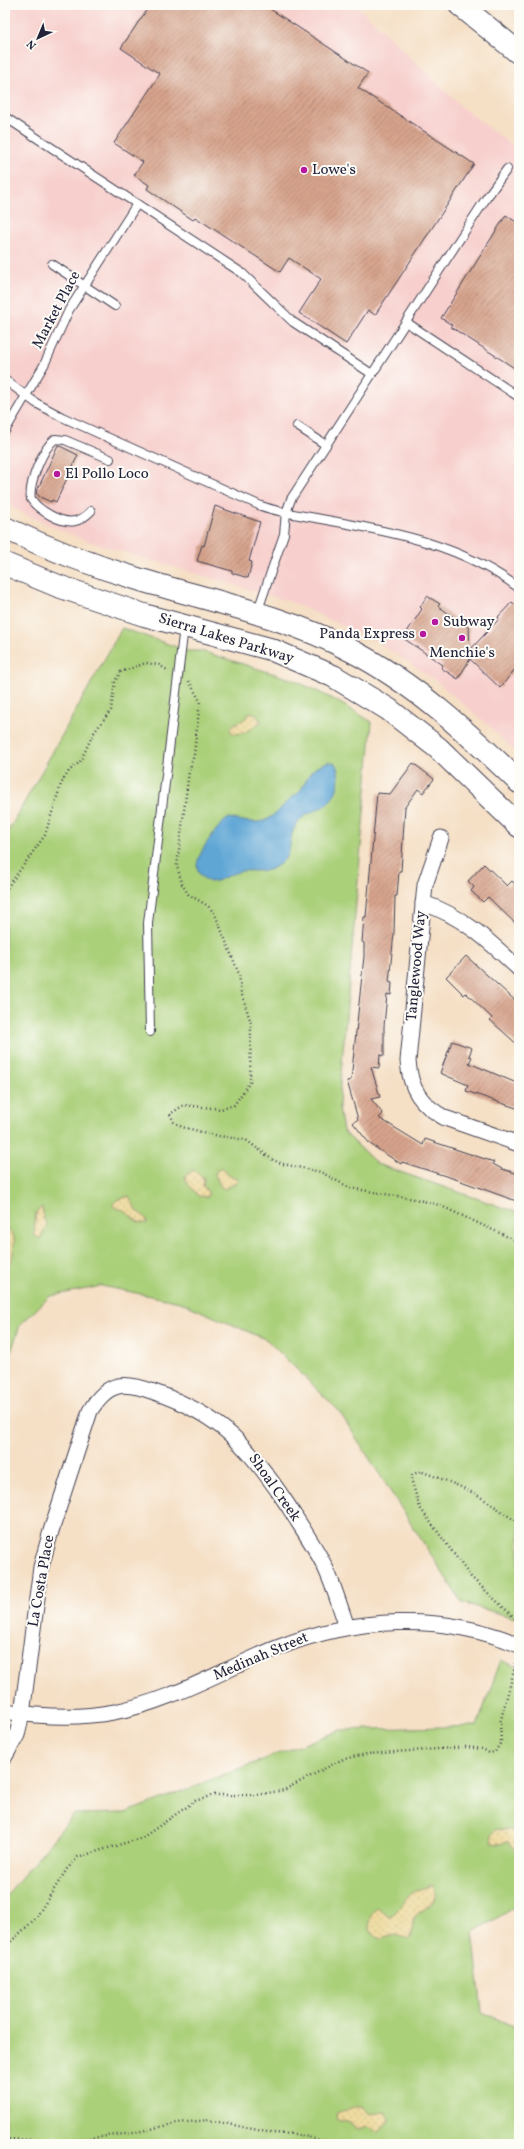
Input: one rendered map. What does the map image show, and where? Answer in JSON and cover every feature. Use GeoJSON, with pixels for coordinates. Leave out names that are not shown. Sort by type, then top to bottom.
{"type":"FeatureCollection","features":[{"type":"Feature","properties":{"kind":"main road"},"geometry":{"type":"LineString","coordinates":[[460,5],[519,54]]}},
{"type":"Feature","properties":{"kind":"main road"},"geometry":{"type":"LineString","coordinates":[[5,528],[52,550],[110,571],[257,614],[321,636],[394,675],[475,740],[519,782]]}},
{"type":"Feature","properties":{"kind":"main road","name":"Sierra Lakes Parkway"},"geometry":{"type":"LineString","coordinates":[[5,564],[58,586],[184,626],[270,650],[333,676],[388,709],[438,748],[519,826]]}},
{"type":"Feature","properties":{"kind":"street","name":"Tanglewood Way"},"geometry":{"type":"LineString","coordinates":[[441,838],[429,870],[423,903],[408,1061],[409,1073],[417,1096],[425,1105],[445,1118],[519,1144]]}},
{"type":"Feature","properties":{"kind":"street"},"geometry":{"type":"LineString","coordinates":[[423,903],[446,912],[471,926],[519,969]]}},
{"type":"Feature","properties":{"kind":"street","name":"Shoal Creek"},"geometry":{"type":"LineString","coordinates":[[107,1390],[116,1386],[134,1385],[175,1399],[220,1425],[245,1447],[266,1472],[317,1551],[331,1582],[347,1627]]}},
{"type":"Feature","properties":{"kind":"street","name":"La Costa Place"},"geometry":{"type":"LineString","coordinates":[[5,1756],[17,1734],[22,1714],[38,1584],[46,1548],[90,1411],[107,1390]]}},
{"type":"Feature","properties":{"kind":"street","name":"Medinah Street"},"geometry":{"type":"LineString","coordinates":[[5,1711],[22,1714],[74,1716],[113,1712],[134,1707],[177,1693],[276,1648],[310,1636],[347,1627],[390,1623],[432,1623],[475,1630],[519,1645]]}},
{"type":"Feature","properties":{"kind":"lane"},"geometry":{"type":"LineString","coordinates":[[5,117],[242,273],[293,322],[372,374]]}},
{"type":"Feature","properties":{"kind":"lane"},"geometry":{"type":"LineString","coordinates":[[257,614],[284,534],[286,513],[291,499],[507,169]]}},
{"type":"Feature","properties":{"kind":"lane","name":"Market Place"},"geometry":{"type":"LineString","coordinates":[[5,431],[44,365],[70,310],[137,204]]}},
{"type":"Feature","properties":{"kind":"lane"},"geometry":{"type":"LineString","coordinates":[[52,264],[115,306]]}},
{"type":"Feature","properties":{"kind":"lane"},"geometry":{"type":"LineString","coordinates":[[406,322],[519,397]]}},
{"type":"Feature","properties":{"kind":"lane"},"geometry":{"type":"LineString","coordinates":[[5,380],[25,396],[62,417],[261,506],[286,513],[381,530],[429,542],[469,557],[491,568],[519,588]]}},
{"type":"Feature","properties":{"kind":"lane"},"geometry":{"type":"LineString","coordinates":[[297,426],[326,446]]}},
{"type":"Feature","properties":{"kind":"lane"},"geometry":{"type":"LineString","coordinates":[[91,511],[80,520],[70,521],[42,510],[31,499],[31,483],[48,446],[55,439],[65,440],[110,460]]}},
{"type":"Feature","properties":{"kind":"lane"},"geometry":{"type":"LineString","coordinates":[[150,1032],[148,923],[184,626]]}},
{"type":"Feature","properties":{"kind":"path"},"geometry":{"type":"LineString","coordinates":[[5,891],[45,835],[61,784],[69,772],[80,762],[93,734],[111,710],[115,681],[121,672],[146,663],[159,666],[189,681],[200,701],[194,755],[189,771],[177,866],[182,884],[188,894],[208,906],[215,914],[239,974],[241,992],[251,1023],[252,1039],[250,1082],[234,1105],[221,1109],[184,1105],[170,1114],[174,1122],[182,1127],[220,1136],[246,1140],[273,1160],[283,1164],[321,1172],[350,1188],[415,1199],[439,1205],[519,1242]]}},
{"type":"Feature","properties":{"kind":"path"},"geometry":{"type":"LineString","coordinates":[[519,1522],[493,1507],[486,1500],[455,1484],[420,1471],[412,1475],[413,1490],[420,1508],[471,1577],[519,1622]]}},
{"type":"Feature","properties":{"kind":"path"},"geometry":{"type":"LineString","coordinates":[[5,1947],[35,1919],[67,1869],[78,1857],[142,1838],[195,1801],[213,1795],[258,1795],[284,1790],[343,1759],[367,1754],[466,1747],[483,1749],[489,1753],[495,1752],[501,1742],[500,1723],[515,1667],[514,1663]]}},
{"type":"Feature","properties":{"kind":"path"},"geometry":{"type":"LineString","coordinates":[[5,2138],[65,2140],[133,2133],[177,2123],[209,2120],[272,2133],[295,2134],[336,2144]]}},
{"type":"Feature","properties":{"kind":"shaded area"},"geometry":{"type":"Polygon","coordinates":[[[5,5],[356,5],[464,109],[519,151],[519,755],[488,725],[435,680],[376,641],[291,602],[84,540],[30,517],[5,503],[5,5]]]}},
{"type":"Feature","properties":{"kind":"green space"},"geometry":{"type":"Polygon","coordinates":[[[122,628],[188,651],[201,651],[294,680],[335,700],[372,722],[339,1108],[343,1131],[377,1164],[519,1213],[519,1619],[462,1603],[339,1411],[267,1340],[180,1302],[102,1286],[50,1296],[20,1325],[5,1370],[5,837],[122,628]]]}},
{"type":"Feature","properties":{"kind":"green space"},"geometry":{"type":"Polygon","coordinates":[[[501,1660],[519,1668],[519,1905],[473,1932],[482,2012],[519,2029],[519,2144],[5,2144],[5,1897],[74,1814],[125,1813],[340,1730],[477,1726],[501,1660]]]}},
{"type":"Feature","properties":{"kind":"sand"},"geometry":{"type":"Polygon","coordinates":[[[250,712],[256,714],[261,722],[244,733],[233,734],[230,729],[232,726],[248,716],[250,712]]]}},
{"type":"Feature","properties":{"kind":"sand"},"geometry":{"type":"Polygon","coordinates":[[[222,1167],[228,1175],[238,1179],[237,1182],[225,1189],[221,1187],[215,1175],[217,1170],[222,1167]]]}},
{"type":"Feature","properties":{"kind":"sand"},"geometry":{"type":"Polygon","coordinates":[[[193,1170],[204,1178],[203,1186],[208,1192],[208,1197],[198,1196],[187,1182],[185,1176],[193,1170]]]}},
{"type":"Feature","properties":{"kind":"sand"},"geometry":{"type":"Polygon","coordinates":[[[129,1196],[137,1211],[146,1218],[147,1223],[141,1223],[132,1218],[124,1210],[114,1207],[113,1204],[117,1200],[129,1196]]]}},
{"type":"Feature","properties":{"kind":"sand"},"geometry":{"type":"Polygon","coordinates":[[[42,1207],[44,1220],[47,1224],[40,1239],[34,1235],[34,1233],[36,1212],[42,1207]]]}},
{"type":"Feature","properties":{"kind":"sand"},"geometry":{"type":"Polygon","coordinates":[[[6,1229],[13,1235],[14,1239],[12,1261],[7,1265],[5,1264],[6,1229]]]}},
{"type":"Feature","properties":{"kind":"sand"},"geometry":{"type":"Polygon","coordinates":[[[497,1829],[519,1831],[519,1850],[515,1850],[508,1842],[499,1844],[492,1843],[491,1835],[497,1829]]]}},
{"type":"Feature","properties":{"kind":"sand"},"geometry":{"type":"Polygon","coordinates":[[[431,1885],[435,1895],[434,1900],[415,1916],[413,1930],[409,1939],[395,1935],[381,1939],[376,1937],[370,1929],[369,1924],[371,1915],[374,1911],[378,1908],[391,1917],[412,1892],[431,1885]]]}},
{"type":"Feature","properties":{"kind":"sand"},"geometry":{"type":"Polygon","coordinates":[[[356,2107],[361,2107],[370,2115],[385,2113],[390,2118],[389,2121],[377,2132],[368,2126],[358,2129],[350,2123],[337,2120],[336,2114],[356,2107]]]}},
{"type":"Feature","properties":{"kind":"water"},"geometry":{"type":"Polygon","coordinates":[[[328,762],[335,763],[339,775],[336,792],[324,806],[305,816],[299,821],[291,836],[290,847],[286,857],[282,862],[271,869],[242,871],[210,882],[202,876],[197,866],[200,854],[224,821],[229,818],[240,821],[257,822],[269,818],[299,792],[312,770],[328,762]]]}},
{"type":"Feature","properties":{"kind":"building","name":"Lowe's"},"geometry":{"type":"Polygon","coordinates":[[[150,5],[264,5],[368,73],[358,88],[474,164],[375,315],[368,310],[346,344],[299,313],[321,279],[289,258],[280,272],[195,217],[193,220],[147,189],[149,185],[134,175],[143,162],[114,143],[160,74],[121,48],[150,5]]]}},
{"type":"Feature","properties":{"kind":"building"},"geometry":{"type":"Polygon","coordinates":[[[506,215],[519,224],[519,371],[451,327],[452,325],[441,318],[506,215]]]}},
{"type":"Feature","properties":{"kind":"building","name":"El Pollo Loco"},"geometry":{"type":"Polygon","coordinates":[[[58,445],[78,455],[56,502],[52,500],[51,502],[40,497],[36,493],[58,445]]]}},
{"type":"Feature","properties":{"kind":"building"},"geometry":{"type":"Polygon","coordinates":[[[215,506],[260,522],[249,561],[252,562],[248,578],[232,573],[232,571],[197,561],[202,545],[204,546],[215,506]]]}},
{"type":"Feature","properties":{"kind":"building"},"geometry":{"type":"Polygon","coordinates":[[[427,596],[440,604],[438,606],[469,628],[470,650],[499,619],[498,617],[512,602],[519,608],[519,664],[500,688],[470,659],[458,679],[441,668],[443,665],[403,638],[422,609],[420,607],[427,596]]]}},
{"type":"Feature","properties":{"kind":"building"},"geometry":{"type":"Polygon","coordinates":[[[413,763],[434,779],[423,793],[418,789],[405,807],[401,871],[399,871],[397,896],[395,896],[394,933],[389,982],[392,983],[391,995],[387,994],[384,1026],[384,1056],[380,1055],[379,1068],[371,1067],[380,1097],[371,1099],[383,1114],[379,1118],[423,1145],[425,1139],[494,1162],[493,1164],[502,1169],[519,1174],[519,1202],[458,1180],[402,1162],[401,1164],[370,1144],[353,1123],[358,1119],[347,1081],[351,1080],[364,956],[364,943],[362,942],[364,917],[366,917],[377,793],[390,794],[413,763]]]}},
{"type":"Feature","properties":{"kind":"building"},"geometry":{"type":"Polygon","coordinates":[[[484,864],[507,886],[512,881],[519,888],[519,927],[488,897],[483,902],[471,891],[474,887],[468,881],[484,864]]]}},
{"type":"Feature","properties":{"kind":"building"},"geometry":{"type":"Polygon","coordinates":[[[466,956],[519,1004],[519,1046],[490,1020],[492,1018],[466,993],[464,995],[446,977],[466,956]]]}},
{"type":"Feature","properties":{"kind":"building"},"geometry":{"type":"Polygon","coordinates":[[[452,1041],[472,1048],[469,1056],[472,1057],[469,1063],[519,1084],[519,1109],[466,1091],[468,1085],[440,1073],[452,1041]]]}},
{"type":"Feature","properties":{"kind":"place","name":"Lowe's"},"geometry":{"type":"Point","coordinates":[304,170]}},
{"type":"Feature","properties":{"kind":"place","name":"El Pollo Loco"},"geometry":{"type":"Point","coordinates":[57,474]}},
{"type":"Feature","properties":{"kind":"place","name":"Subway"},"geometry":{"type":"Point","coordinates":[435,622]}},
{"type":"Feature","properties":{"kind":"place","name":"Panda Express"},"geometry":{"type":"Point","coordinates":[423,634]}},
{"type":"Feature","properties":{"kind":"place","name":"Menchie's"},"geometry":{"type":"Point","coordinates":[462,638]}}]}
